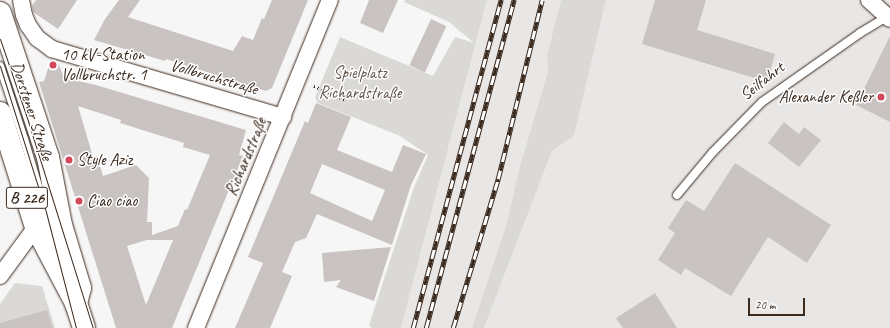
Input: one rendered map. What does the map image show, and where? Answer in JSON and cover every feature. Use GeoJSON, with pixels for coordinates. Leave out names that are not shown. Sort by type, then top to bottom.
{"type":"FeatureCollection","features":[{"type":"Feature","properties":{"kind":"main road","name":"Dorstener Straße"},"geometry":{"type":"LineString","coordinates":[[0,13],[4,29],[48,157],[61,225],[80,288],[76,303]]}},
{"type":"Feature","properties":{"kind":"main road","name":"Dorstener Straße"},"geometry":{"type":"LineString","coordinates":[[0,112],[36,228],[76,303],[84,328]]}},
{"type":"Feature","properties":{"kind":"street","name":"Vollbruchstraße"},"geometry":{"type":"LineString","coordinates":[[21,0],[28,25],[37,38],[52,49],[283,117]]}},
{"type":"Feature","properties":{"kind":"street","name":"Richardstraße"},"geometry":{"type":"LineString","coordinates":[[196,328],[330,0]]}},
{"type":"Feature","properties":{"kind":"street","name":"Seilfahrt"},"geometry":{"type":"LineString","coordinates":[[869,0],[888,18]]}},
{"type":"Feature","properties":{"kind":"street"},"geometry":{"type":"LineString","coordinates":[[0,276],[36,228]]}},
{"type":"Feature","properties":{"kind":"lane","name":"Seilfahrt"},"geometry":{"type":"LineString","coordinates":[[677,195],[713,152],[762,102],[860,33],[888,18]]}},
{"type":"Feature","properties":{"kind":"lane"},"geometry":{"type":"LineString","coordinates":[[0,66],[46,212],[63,279]]}},
{"type":"Feature","properties":{"kind":"path"},"geometry":{"type":"LineString","coordinates":[[298,79],[346,100]]}},
{"type":"Feature","properties":{"kind":"shaded area"},"geometry":{"type":"Polygon","coordinates":[[[487,0],[561,0],[547,55],[548,71],[520,166],[506,226],[472,328],[401,328],[487,0]]]}},
{"type":"Feature","properties":{"kind":"shaded area"},"geometry":{"type":"Polygon","coordinates":[[[606,0],[890,0],[890,328],[484,328],[552,151],[574,136],[606,0]]]}},
{"type":"Feature","properties":{"kind":"green space","name":"Spielplatz Richardstraße"},"geometry":{"type":"Polygon","coordinates":[[[405,0],[487,0],[401,328],[372,328],[369,325],[414,187],[428,155],[400,136],[318,103],[315,97],[340,37],[433,76],[455,37],[474,43],[449,22],[404,2],[405,0]]]}},
{"type":"Feature","properties":{"kind":"green space"},"geometry":{"type":"Polygon","coordinates":[[[561,0],[606,0],[574,136],[552,151],[484,328],[472,328],[506,226],[520,166],[548,71],[547,55],[561,0]]]}},
{"type":"Feature","properties":{"kind":"green space"},"geometry":{"type":"Polygon","coordinates":[[[15,283],[42,286],[55,328],[0,328],[0,304],[15,283]]]}},
{"type":"Feature","properties":{"kind":"building"},"geometry":{"type":"Polygon","coordinates":[[[36,0],[77,0],[58,29],[33,12],[32,6],[36,0]]]}},
{"type":"Feature","properties":{"kind":"building"},"geometry":{"type":"Polygon","coordinates":[[[119,0],[140,0],[128,17],[233,51],[242,36],[253,40],[262,18],[264,19],[272,0],[308,0],[272,88],[266,91],[166,59],[165,61],[94,40],[105,19],[119,0]]]}},
{"type":"Feature","properties":{"kind":"building"},"geometry":{"type":"Polygon","coordinates":[[[369,0],[398,0],[383,33],[360,23],[369,0]]]}},
{"type":"Feature","properties":{"kind":"building"},"geometry":{"type":"Polygon","coordinates":[[[655,0],[706,0],[697,30],[775,54],[767,82],[642,44],[655,0]]]}},
{"type":"Feature","properties":{"kind":"building"},"geometry":{"type":"Polygon","coordinates":[[[431,19],[446,26],[425,72],[409,65],[431,19]]]}},
{"type":"Feature","properties":{"kind":"building"},"geometry":{"type":"Polygon","coordinates":[[[890,36],[890,122],[856,105],[890,36]]]}},
{"type":"Feature","properties":{"kind":"building"},"geometry":{"type":"Polygon","coordinates":[[[51,59],[57,60],[64,78],[96,85],[246,130],[239,155],[243,156],[172,328],[116,328],[39,82],[44,81],[51,59]],[[78,106],[93,157],[97,156],[103,176],[136,165],[149,178],[147,222],[152,222],[152,235],[178,226],[185,209],[187,210],[210,155],[183,147],[184,143],[120,123],[121,120],[78,106]],[[147,240],[127,246],[146,305],[173,240],[147,240]]]}},
{"type":"Feature","properties":{"kind":"building"},"geometry":{"type":"Polygon","coordinates":[[[316,103],[351,117],[337,150],[392,172],[403,145],[426,154],[411,185],[392,245],[317,214],[306,238],[295,242],[282,272],[292,276],[270,328],[235,328],[263,263],[248,257],[305,121],[308,123],[316,103]],[[322,164],[310,193],[372,221],[385,190],[322,164]]]}},
{"type":"Feature","properties":{"kind":"building"},"geometry":{"type":"Polygon","coordinates":[[[784,122],[799,134],[804,127],[821,140],[799,167],[768,143],[784,122]]]}},
{"type":"Feature","properties":{"kind":"building"},"geometry":{"type":"Polygon","coordinates":[[[735,163],[831,225],[807,263],[768,237],[731,296],[685,268],[681,275],[658,260],[675,233],[668,228],[686,200],[704,211],[735,163]]]}},
{"type":"Feature","properties":{"kind":"building"},"geometry":{"type":"Polygon","coordinates":[[[391,247],[374,301],[336,287],[341,280],[324,282],[322,253],[391,247]]]}},
{"type":"Feature","properties":{"kind":"building"},"geometry":{"type":"Polygon","coordinates":[[[655,293],[677,328],[623,328],[616,318],[655,293]]]}},
{"type":"Feature","properties":{"kind":"building"},"geometry":{"type":"Polygon","coordinates":[[[47,310],[53,328],[0,328],[0,323],[47,310]]]}},
{"type":"Feature","properties":{"kind":"tram line"},"geometry":{"type":"LineString","coordinates":[[0,39],[28,121],[93,328]]}},
{"type":"Feature","properties":{"kind":"tram line"},"geometry":{"type":"LineString","coordinates":[[0,66],[46,212],[76,328]]}},
{"type":"Feature","properties":{"kind":"railway"},"geometry":{"type":"LineString","coordinates":[[413,328],[501,0]]}},
{"type":"Feature","properties":{"kind":"railway"},"geometry":{"type":"LineString","coordinates":[[426,328],[514,0]]}},
{"type":"Feature","properties":{"kind":"railway"},"geometry":{"type":"LineString","coordinates":[[453,328],[498,179],[542,0]]}},
{"type":"Feature","properties":{"kind":"place","name":"10 kV-Station Vollbruchstr. 1"},"geometry":{"type":"Point","coordinates":[53,65]}},
{"type":"Feature","properties":{"kind":"place","name":"Alexander Keßler"},"geometry":{"type":"Point","coordinates":[881,97]}},
{"type":"Feature","properties":{"kind":"place","name":"Style Aziz"},"geometry":{"type":"Point","coordinates":[69,160]}},
{"type":"Feature","properties":{"kind":"place","name":"Ciao ciao"},"geometry":{"type":"Point","coordinates":[79,201]}}]}
